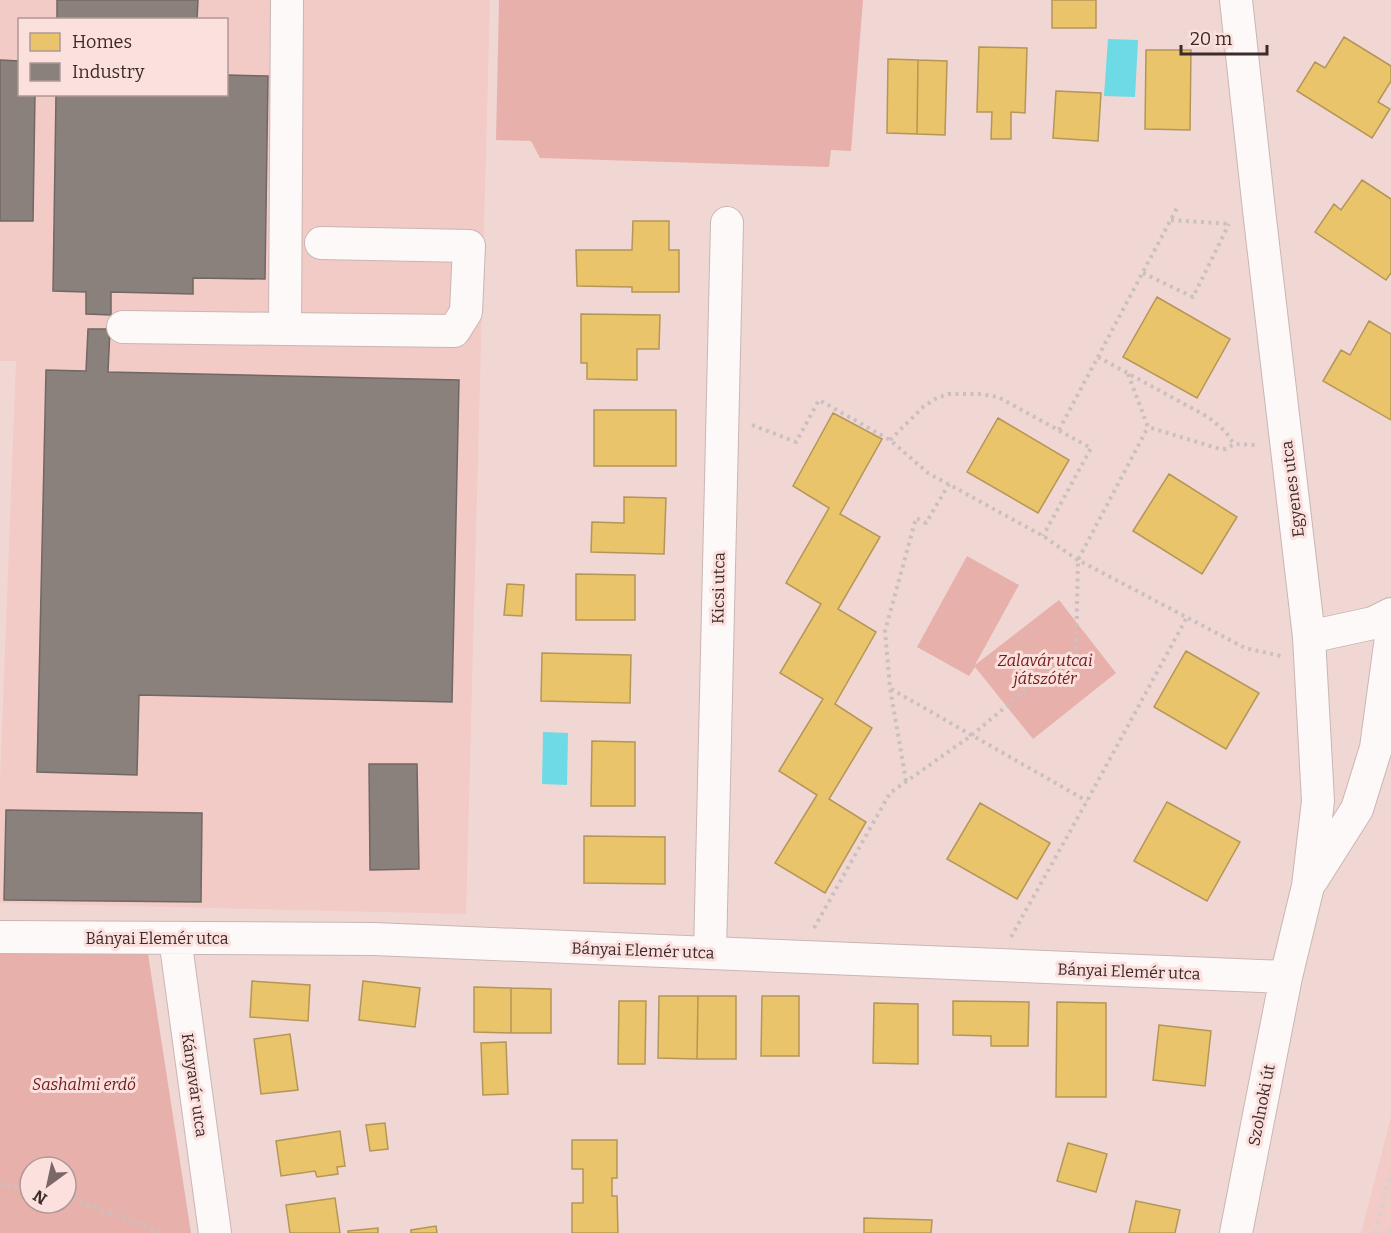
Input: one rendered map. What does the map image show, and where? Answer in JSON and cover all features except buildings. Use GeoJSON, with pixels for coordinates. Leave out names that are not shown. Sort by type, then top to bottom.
{"type":"FeatureCollection","features":[{"type":"Feature","properties":{"kind":"street"},"geometry":{"type":"LineString","coordinates":[[285,329],[287,0]]}},
{"type":"Feature","properties":{"kind":"street","name":"Egyenes utca"},"geometry":{"type":"LineString","coordinates":[[1236,0],[1310,649],[1318,801],[1308,886],[1286,977]]}},
{"type":"Feature","properties":{"kind":"street","name":"Kicsi utca"},"geometry":{"type":"LineString","coordinates":[[710,953],[727,223]]}},
{"type":"Feature","properties":{"kind":"street"},"geometry":{"type":"LineString","coordinates":[[123,327],[454,332],[466,312],[469,246],[321,243]]}},
{"type":"Feature","properties":{"kind":"street"},"geometry":{"type":"LineString","coordinates":[[1310,649],[1391,614]]}},
{"type":"Feature","properties":{"kind":"street"},"geometry":{"type":"LineString","coordinates":[[1308,886],[1357,809],[1376,748],[1391,637]]}},
{"type":"Feature","properties":{"kind":"street","name":"Bányai Elemér utca"},"geometry":{"type":"LineString","coordinates":[[0,937],[374,939],[1286,977]]}},
{"type":"Feature","properties":{"kind":"street","name":"Kányavár utca"},"geometry":{"type":"LineString","coordinates":[[175,938],[215,1233]]}},
{"type":"Feature","properties":{"kind":"street","name":"Szolnoki út"},"geometry":{"type":"LineString","coordinates":[[1236,1233],[1286,977]]}},
{"type":"Feature","properties":{"kind":"path"},"geometry":{"type":"LineString","coordinates":[[1059,430],[1177,208]]}},
{"type":"Feature","properties":{"kind":"path"},"geometry":{"type":"LineString","coordinates":[[1143,273],[1194,297],[1233,217]]}},
{"type":"Feature","properties":{"kind":"path"},"geometry":{"type":"LineString","coordinates":[[1170,220],[1229,224]]}},
{"type":"Feature","properties":{"kind":"path"},"geometry":{"type":"LineString","coordinates":[[1098,357],[1217,423],[1234,444]]}},
{"type":"Feature","properties":{"kind":"path"},"geometry":{"type":"LineString","coordinates":[[797,957],[890,793],[972,735],[1076,648],[1078,560],[1148,427],[1128,374]]}},
{"type":"Feature","properties":{"kind":"path"},"geometry":{"type":"LineString","coordinates":[[890,440],[923,407],[935,399],[948,394],[964,394],[998,397],[1091,447],[1043,536]]}},
{"type":"Feature","properties":{"kind":"path"},"geometry":{"type":"LineString","coordinates":[[723,414],[796,442],[819,400],[890,440],[928,472],[1043,536],[1078,560],[1245,648],[1310,649]]}},
{"type":"Feature","properties":{"kind":"path"},"geometry":{"type":"LineString","coordinates":[[1148,427],[1220,449],[1226,449],[1234,444],[1287,446]]}},
{"type":"Feature","properties":{"kind":"path"},"geometry":{"type":"LineString","coordinates":[[906,781],[890,688],[885,631],[916,518],[926,523],[949,484]]}},
{"type":"Feature","properties":{"kind":"path"},"geometry":{"type":"LineString","coordinates":[[995,965],[1187,617]]}},
{"type":"Feature","properties":{"kind":"path"},"geometry":{"type":"LineString","coordinates":[[890,688],[1087,801]]}},
{"type":"Feature","properties":{"kind":"path"},"geometry":{"type":"LineString","coordinates":[[0,1184],[18,1188]]}},
{"type":"Feature","properties":{"kind":"path"},"geometry":{"type":"LineString","coordinates":[[78,1201],[163,1233]]}},
{"type":"Feature","properties":{"kind":"shaded area"},"geometry":{"type":"Polygon","coordinates":[[[0,0],[490,0],[466,914],[0,903],[0,783],[16,361],[0,361],[0,0]]]}},
{"type":"Feature","properties":{"kind":"shaded area"},"geometry":{"type":"Polygon","coordinates":[[[1391,1117],[1391,1233],[1361,1233],[1391,1117]]]}},
{"type":"Feature","properties":{"kind":"green space"},"geometry":{"type":"Polygon","coordinates":[[[499,0],[863,0],[851,151],[831,150],[829,167],[540,158],[531,141],[496,140],[499,0]]]}},
{"type":"Feature","properties":{"kind":"green space","name":"Zalavár utcai játszótér"},"geometry":{"type":"Polygon","coordinates":[[[967,556],[1019,585],[975,665],[1059,600],[1116,673],[1033,739],[975,667],[969,676],[917,647],[967,556]]]}},
{"type":"Feature","properties":{"kind":"green space","name":"Sashalmi erdő"},"geometry":{"type":"Polygon","coordinates":[[[0,954],[148,954],[191,1233],[0,1233],[0,954]]]}},
{"type":"Feature","properties":{"kind":"water"},"geometry":{"type":"Polygon","coordinates":[[[1108,39],[1138,40],[1135,97],[1104,96],[1108,39]]]}},
{"type":"Feature","properties":{"kind":"water"},"geometry":{"type":"Polygon","coordinates":[[[543,732],[568,733],[567,785],[542,784],[543,732]]]}},
{"type":"Feature","properties":{"kind":"railway"},"geometry":{"type":"LineString","coordinates":[[1375,1233],[1391,1171]]}},
{"type":"Feature","properties":{"kind":"railway"},"geometry":{"type":"LineString","coordinates":[[1389,1233],[1391,1226]]}}]}
